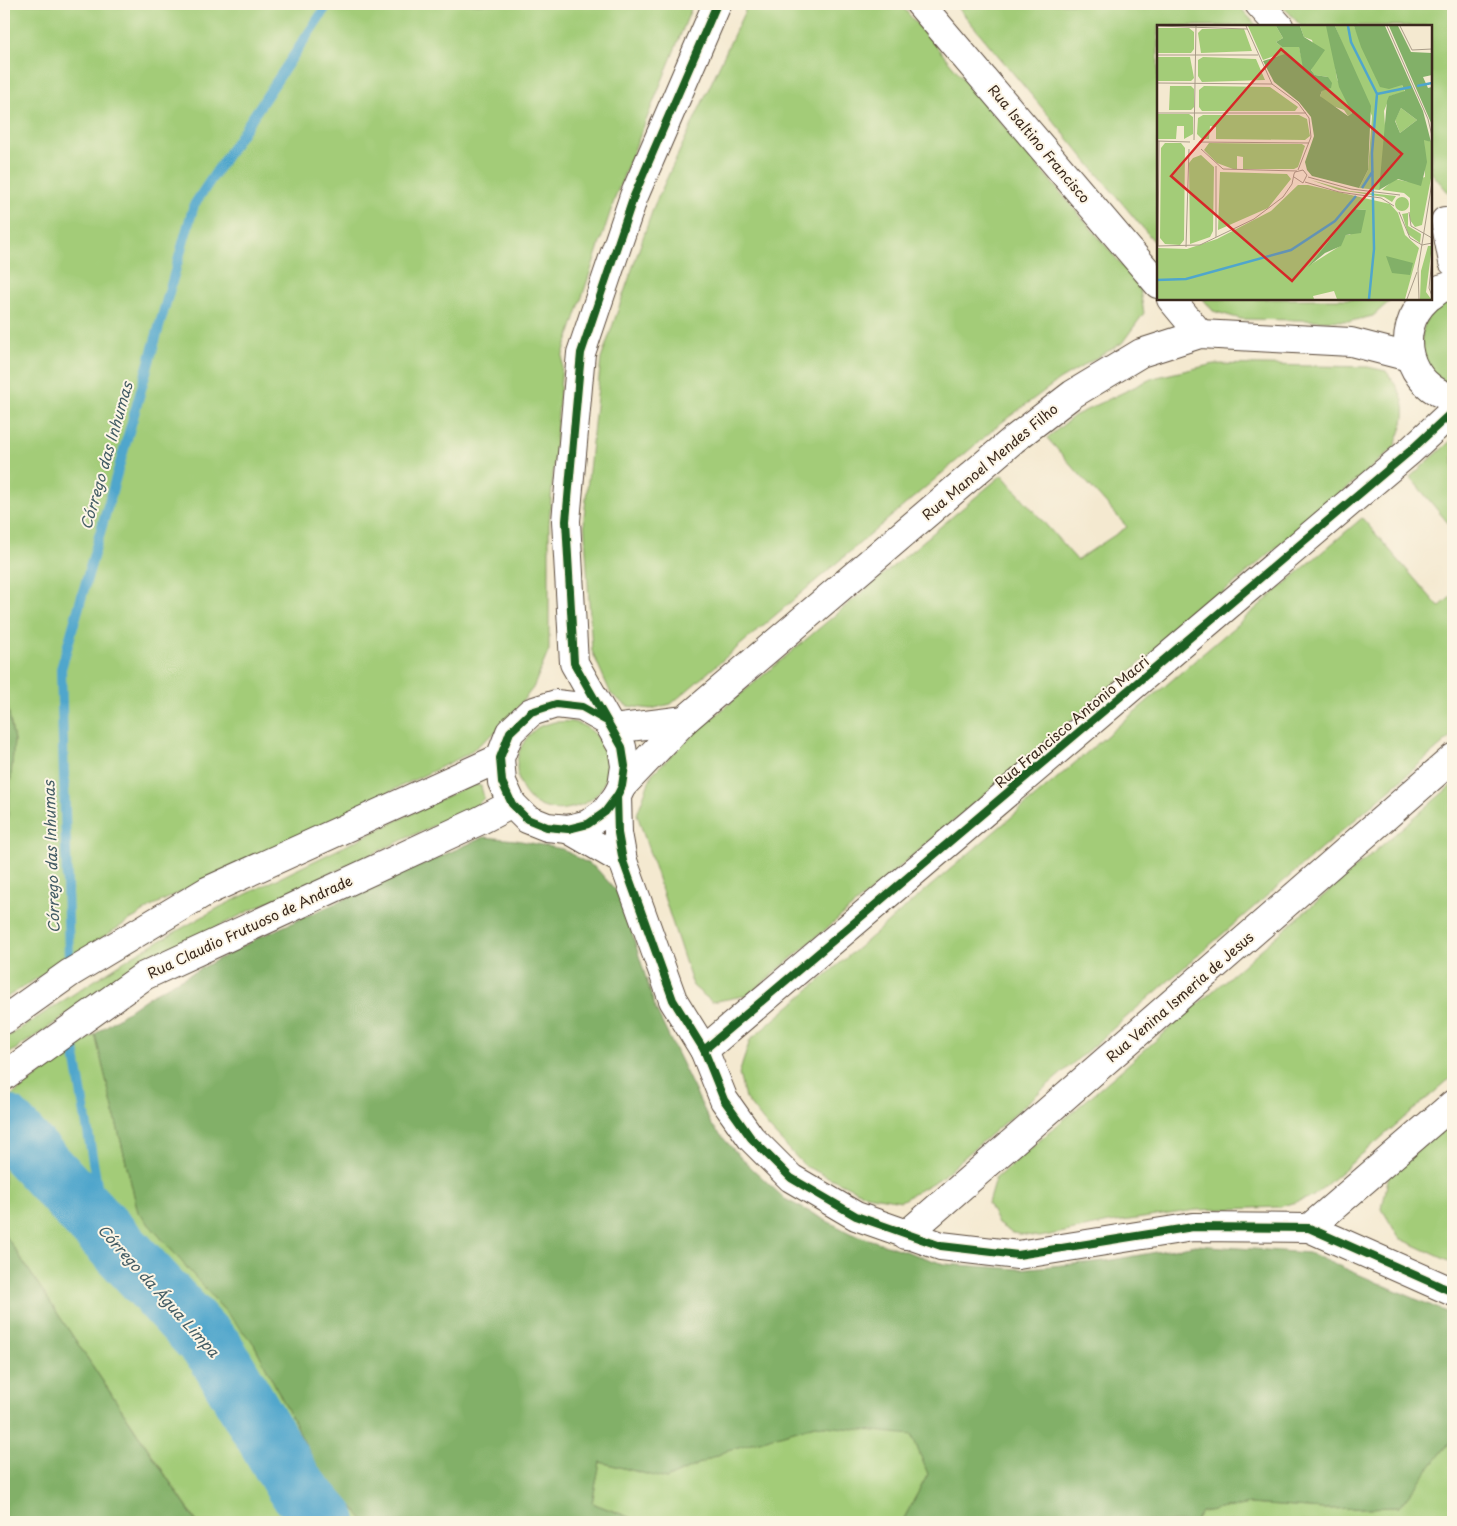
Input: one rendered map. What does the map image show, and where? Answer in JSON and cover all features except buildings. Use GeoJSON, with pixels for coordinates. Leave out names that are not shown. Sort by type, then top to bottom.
{"type":"FeatureCollection","features":[{"type":"Feature","properties":{"kind":"street"},"geometry":{"type":"LineString","coordinates":[[717,4],[634,196],[581,354],[566,521],[574,663],[622,747],[626,766],[620,791],[618,833],[623,861],[674,1000],[704,1050],[729,1108],[751,1138],[791,1178],[856,1216],[941,1246],[1018,1254],[1193,1227],[1309,1228],[1453,1292]]}},
{"type":"Feature","properties":{"kind":"street","name":"Rua Isaltino Francisco"},"geometry":{"type":"LineString","coordinates":[[920,4],[1157,283]]}},
{"type":"Feature","properties":{"kind":"street"},"geometry":{"type":"LineString","coordinates":[[1259,4],[1277,25]]}},
{"type":"Feature","properties":{"kind":"street"},"geometry":{"type":"LineString","coordinates":[[1443,220],[1453,262]]}},
{"type":"Feature","properties":{"kind":"street"},"geometry":{"type":"LineString","coordinates":[[1432,295],[1440,289],[1453,285]]}},
{"type":"Feature","properties":{"kind":"street"},"geometry":{"type":"LineString","coordinates":[[1172,300],[1200,334]]}},
{"type":"Feature","properties":{"kind":"street"},"geometry":{"type":"LineString","coordinates":[[1426,300],[1414,315],[1408,345],[1416,372],[1427,386],[1449,401]]}},
{"type":"Feature","properties":{"kind":"street","name":"Rua Manoel Mendes Filho"},"geometry":{"type":"LineString","coordinates":[[620,791],[685,720],[1013,440],[1073,394],[1141,353],[1200,334],[1408,345]]}},
{"type":"Feature","properties":{"kind":"street","name":"Rua Francisco Antonio Macri"},"geometry":{"type":"LineString","coordinates":[[704,1050],[1410,451],[1449,401]]}},
{"type":"Feature","properties":{"kind":"street"},"geometry":{"type":"LineString","coordinates":[[574,663],[555,688],[510,732],[500,758],[502,782],[512,804],[527,819],[547,828],[568,829],[588,824],[605,812],[620,791]]}},
{"type":"Feature","properties":{"kind":"street"},"geometry":{"type":"LineString","coordinates":[[531,712],[556,704],[582,706],[609,724],[685,720]]}},
{"type":"Feature","properties":{"kind":"street"},"geometry":{"type":"LineString","coordinates":[[4,1020],[70,973],[207,890],[500,758]]}},
{"type":"Feature","properties":{"kind":"street","name":"Rua Venina Ismeria de Jesus"},"geometry":{"type":"LineString","coordinates":[[906,1235],[1453,758]]}},
{"type":"Feature","properties":{"kind":"street","name":"Rua Claudio Frutuoso de Andrade"},"geometry":{"type":"LineString","coordinates":[[4,1076],[144,976],[512,804]]}},
{"type":"Feature","properties":{"kind":"street"},"geometry":{"type":"LineString","coordinates":[[568,829],[623,861]]}},
{"type":"Feature","properties":{"kind":"street"},"geometry":{"type":"LineString","coordinates":[[1309,1228],[1453,1104]]}},
{"type":"Feature","properties":{"kind":"green space"},"geometry":{"type":"Polygon","coordinates":[[[4,4],[693,4],[616,195],[563,354],[549,524],[549,650],[533,688],[502,727],[466,755],[156,904],[4,999],[4,858],[14,741],[4,687],[4,4]]]}},
{"type":"Feature","properties":{"kind":"green space"},"geometry":{"type":"Polygon","coordinates":[[[748,4],[900,4],[1139,285],[1144,313],[1122,343],[1059,380],[1001,423],[671,704],[651,709],[627,706],[611,694],[592,651],[584,517],[601,359],[654,206],[748,4]]]}},
{"type":"Feature","properties":{"kind":"green space"},"geometry":{"type":"Polygon","coordinates":[[[955,4],[1237,4],[1256,25],[1157,25],[1157,245],[955,4]]]}},
{"type":"Feature","properties":{"kind":"green space"},"geometry":{"type":"Polygon","coordinates":[[[1281,4],[1453,4],[1453,198],[1432,173],[1432,25],[1300,25],[1281,4]]]}},
{"type":"Feature","properties":{"kind":"green space"},"geometry":{"type":"Polygon","coordinates":[[[1453,299],[1453,386],[1437,376],[1424,361],[1422,338],[1428,316],[1439,306],[1453,299]]]}},
{"type":"Feature","properties":{"kind":"green space"},"geometry":{"type":"Polygon","coordinates":[[[1204,300],[1391,300],[1373,316],[1351,321],[1241,319],[1213,311],[1204,300]]]}},
{"type":"Feature","properties":{"kind":"green space"},"geometry":{"type":"Polygon","coordinates":[[[1214,364],[1368,367],[1386,371],[1399,391],[1404,408],[1402,425],[1394,448],[748,995],[712,1002],[693,986],[637,814],[652,774],[698,730],[1002,475],[1077,560],[1127,527],[1047,438],[1074,416],[1153,378],[1214,364]]]}},
{"type":"Feature","properties":{"kind":"green space"},"geometry":{"type":"Polygon","coordinates":[[[1453,439],[1453,529],[1410,477],[1453,439]]]}},
{"type":"Feature","properties":{"kind":"green space"},"geometry":{"type":"Polygon","coordinates":[[[1362,518],[1439,607],[1453,595],[1453,735],[939,1179],[901,1201],[866,1195],[805,1166],[768,1127],[745,1098],[739,1074],[750,1040],[1362,518]]]}},
{"type":"Feature","properties":{"kind":"green space"},"geometry":{"type":"Polygon","coordinates":[[[4,687],[14,741],[4,858],[4,687]]]}},
{"type":"Feature","properties":{"kind":"green space"},"geometry":{"type":"Polygon","coordinates":[[[554,722],[573,722],[592,732],[604,748],[608,767],[602,787],[589,801],[571,808],[554,810],[539,805],[528,796],[520,784],[517,770],[518,755],[525,741],[537,728],[554,722]]]}},
{"type":"Feature","properties":{"kind":"green space"},"geometry":{"type":"Polygon","coordinates":[[[472,784],[481,786],[484,798],[476,806],[249,911],[140,966],[4,1057],[4,1039],[134,955],[220,907],[472,784]]]}},
{"type":"Feature","properties":{"kind":"green space"},"geometry":{"type":"Polygon","coordinates":[[[1453,784],[1453,1076],[1312,1197],[1279,1207],[1196,1210],[1109,1223],[1040,1237],[1012,1233],[998,1224],[988,1203],[995,1179],[1453,784]]]}},
{"type":"Feature","properties":{"kind":"green space"},"geometry":{"type":"Polygon","coordinates":[[[484,837],[516,840],[562,849],[596,868],[620,895],[656,1010],[711,1124],[740,1157],[785,1199],[850,1233],[944,1264],[1019,1269],[1106,1261],[1196,1245],[1309,1253],[1453,1315],[1453,1438],[1399,1507],[1324,1509],[1250,1504],[1201,1512],[1195,1522],[902,1522],[928,1474],[912,1435],[815,1425],[731,1449],[666,1479],[600,1462],[592,1503],[642,1522],[366,1522],[317,1467],[254,1344],[138,1212],[95,1034],[153,994],[260,937],[484,837]]]}},
{"type":"Feature","properties":{"kind":"green space"},"geometry":{"type":"Polygon","coordinates":[[[95,1034],[138,1212],[254,1344],[317,1467],[366,1522],[197,1522],[4,1233],[4,1101],[95,1034]]]}},
{"type":"Feature","properties":{"kind":"green space"},"geometry":{"type":"Polygon","coordinates":[[[1453,1121],[1453,1263],[1399,1238],[1382,1209],[1389,1174],[1453,1121]]]}},
{"type":"Feature","properties":{"kind":"green space"},"geometry":{"type":"Polygon","coordinates":[[[4,1233],[195,1520],[197,1522],[4,1522],[4,1233]]]}},
{"type":"Feature","properties":{"kind":"green space"},"geometry":{"type":"Polygon","coordinates":[[[815,1425],[912,1434],[928,1474],[902,1522],[642,1522],[592,1503],[600,1462],[666,1479],[731,1449],[815,1425]]]}},
{"type":"Feature","properties":{"kind":"green space"},"geometry":{"type":"Polygon","coordinates":[[[1453,1438],[1453,1522],[1195,1522],[1201,1512],[1250,1504],[1324,1509],[1399,1507],[1453,1438]]]}},
{"type":"Feature","properties":{"kind":"waterway","name":"Córrego das Inhumas"},"geometry":{"type":"LineString","coordinates":[[69,958],[61,669],[194,205],[328,4]]}},
{"type":"Feature","properties":{"kind":"waterway","name":"Córrego das Inhumas"},"geometry":{"type":"LineString","coordinates":[[74,1049],[105,1233]]}},
{"type":"Feature","properties":{"kind":"waterway","name":"Córrego da Água Limpa"},"geometry":{"type":"LineString","coordinates":[[4,1124],[215,1351],[294,1484],[327,1522]]}},
{"type":"Feature","properties":{"kind":"cycle path"},"geometry":{"type":"LineString","coordinates":[[605,720],[582,707],[556,704],[531,712],[510,732],[500,758],[502,782],[512,804],[527,819],[547,827],[568,829],[588,824],[605,812],[622,786],[625,766],[622,747],[574,663],[566,521],[581,353],[634,196],[717,4]]}},
{"type":"Feature","properties":{"kind":"cycle path"},"geometry":{"type":"LineString","coordinates":[[704,1050],[1410,451],[1453,411]]}},
{"type":"Feature","properties":{"kind":"cycle path"},"geometry":{"type":"LineString","coordinates":[[617,796],[618,833],[623,861],[673,1000],[704,1050],[724,1100],[751,1138],[791,1178],[856,1216],[941,1246],[1018,1255],[1193,1227],[1309,1228],[1453,1292]]}}]}
